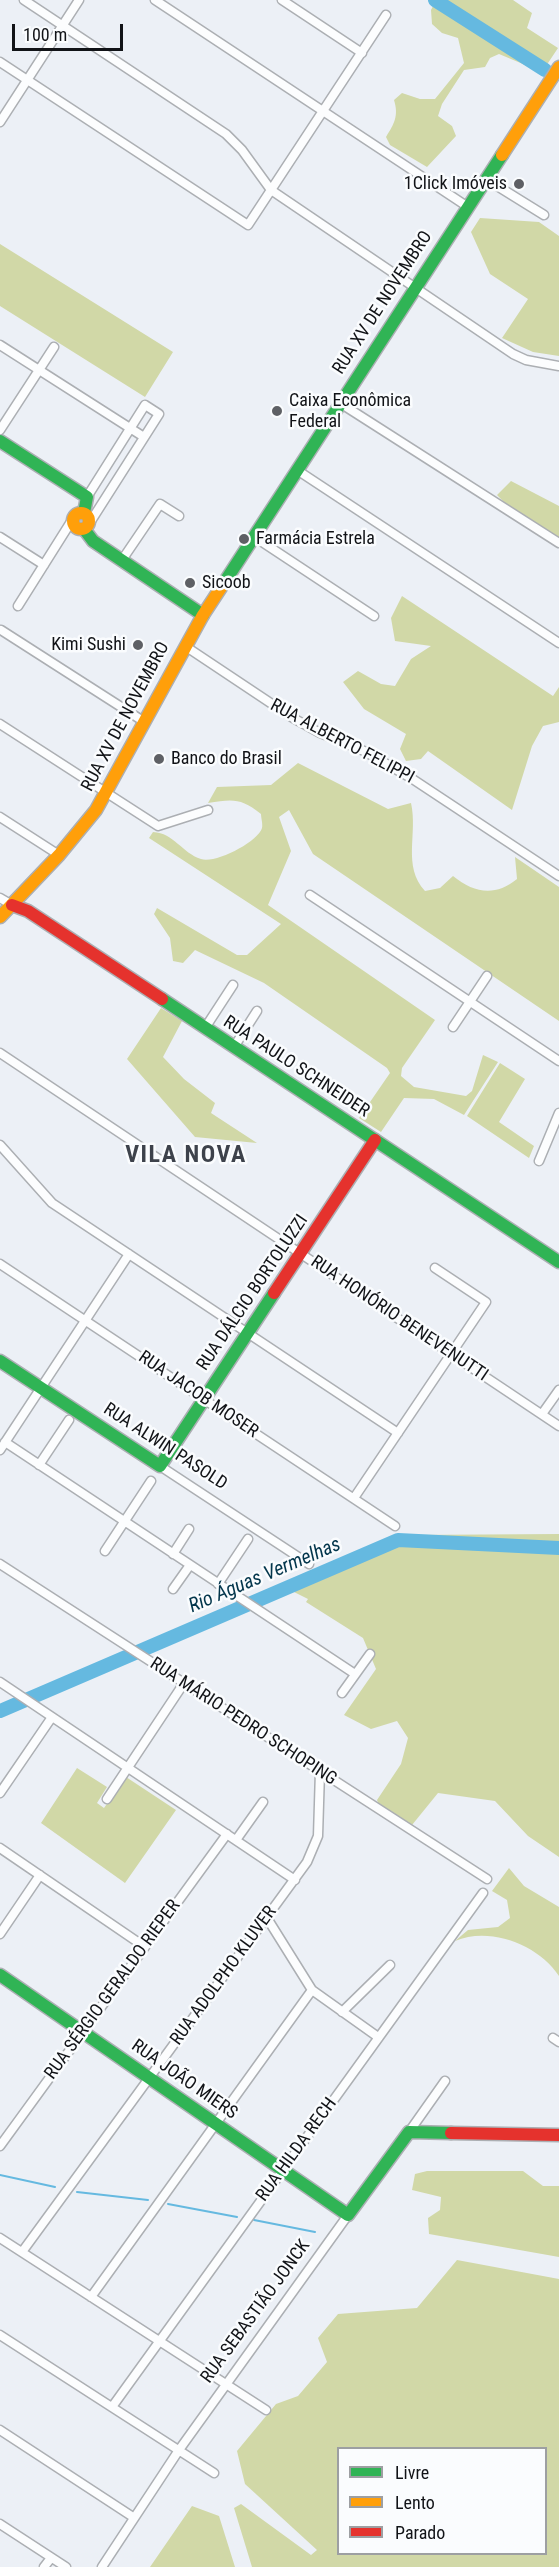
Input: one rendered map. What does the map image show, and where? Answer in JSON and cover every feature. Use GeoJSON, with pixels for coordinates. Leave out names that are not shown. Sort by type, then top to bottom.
{"type":"FeatureCollection","features":[{"type":"Feature","properties":{"kind":"street"},"geometry":{"type":"LineString","coordinates":[[24,0],[226,134],[242,150],[271,190],[513,354],[526,360],[559,366]]}},
{"type":"Feature","properties":{"kind":"street"},"geometry":{"type":"LineString","coordinates":[[0,122],[79,0]]}},
{"type":"Feature","properties":{"kind":"street"},"geometry":{"type":"LineString","coordinates":[[155,0],[468,207]]}},
{"type":"Feature","properties":{"kind":"street"},"geometry":{"type":"LineString","coordinates":[[282,0],[362,53]]}},
{"type":"Feature","properties":{"kind":"street"},"geometry":{"type":"LineString","coordinates":[[0,62],[248,225],[387,15]]}},
{"type":"Feature","properties":{"kind":"street","name":"RUA XV DE NOVEMBRO"},"geometry":{"type":"LineString","coordinates":[[0,917],[91,818],[203,615],[559,67]]}},
{"type":"Feature","properties":{"kind":"street"},"geometry":{"type":"LineString","coordinates":[[486,179],[544,215]]}},
{"type":"Feature","properties":{"kind":"street"},"geometry":{"type":"LineString","coordinates":[[0,345],[144,437]]}},
{"type":"Feature","properties":{"kind":"street"},"geometry":{"type":"LineString","coordinates":[[0,430],[54,347]]}},
{"type":"Feature","properties":{"kind":"street"},"geometry":{"type":"LineString","coordinates":[[340,404],[559,543]]}},
{"type":"Feature","properties":{"kind":"street"},"geometry":{"type":"LineString","coordinates":[[18,606],[44,565],[83,521],[159,414],[145,405],[87,497],[83,521],[93,541],[203,615]]}},
{"type":"Feature","properties":{"kind":"street"},"geometry":{"type":"LineString","coordinates":[[0,441],[87,497]]}},
{"type":"Feature","properties":{"kind":"street"},"geometry":{"type":"LineString","coordinates":[[297,470],[559,643]]}},
{"type":"Feature","properties":{"kind":"street"},"geometry":{"type":"LineString","coordinates":[[122,560],[160,504],[179,516]]}},
{"type":"Feature","properties":{"kind":"street"},"geometry":{"type":"LineString","coordinates":[[253,536],[374,616]]}},
{"type":"Feature","properties":{"kind":"street"},"geometry":{"type":"LineString","coordinates":[[0,537],[44,565]]}},
{"type":"Feature","properties":{"kind":"street"},"geometry":{"type":"LineString","coordinates":[[1,630],[143,721]]}},
{"type":"Feature","properties":{"kind":"street","name":"RUA ALBERTO FELIPPI"},"geometry":{"type":"LineString","coordinates":[[185,646],[293,718],[320,733],[364,751],[411,778],[559,876]]}},
{"type":"Feature","properties":{"kind":"street"},"geometry":{"type":"LineString","coordinates":[[0,724],[158,826],[208,810]]}},
{"type":"Feature","properties":{"kind":"street"},"geometry":{"type":"LineString","coordinates":[[0,818],[59,855]]}},
{"type":"Feature","properties":{"kind":"street"},"geometry":{"type":"LineString","coordinates":[[310,895],[559,1061]]}},
{"type":"Feature","properties":{"kind":"street"},"geometry":{"type":"LineString","coordinates":[[0,898],[12,905]]}},
{"type":"Feature","properties":{"kind":"street","name":"RUA PAULO SCHNEIDER"},"geometry":{"type":"LineString","coordinates":[[12,905],[28,911],[559,1262]]}},
{"type":"Feature","properties":{"kind":"street"},"geometry":{"type":"LineString","coordinates":[[453,1027],[487,976]]}},
{"type":"Feature","properties":{"kind":"street"},"geometry":{"type":"LineString","coordinates":[[205,1028],[233,985]]}},
{"type":"Feature","properties":{"kind":"street"},"geometry":{"type":"LineString","coordinates":[[234,1047],[257,1011]]}},
{"type":"Feature","properties":{"kind":"street","name":"RUA HONÓRIO BENEVENUTTI"},"geometry":{"type":"LineString","coordinates":[[0,1053],[559,1425]]}},
{"type":"Feature","properties":{"kind":"street"},"geometry":{"type":"LineString","coordinates":[[539,1161],[559,1113]]}},
{"type":"Feature","properties":{"kind":"street","name":"RUA DÁLCIO BORTOLUZZI"},"geometry":{"type":"LineString","coordinates":[[160,1466],[375,1140]]}},
{"type":"Feature","properties":{"kind":"street"},"geometry":{"type":"LineString","coordinates":[[0,1145],[52,1203],[398,1433]]}},
{"type":"Feature","properties":{"kind":"street"},"geometry":{"type":"LineString","coordinates":[[129,1254],[3,1446],[39,1465],[355,1674]]}},
{"type":"Feature","properties":{"kind":"street","name":"RUA JACOB MOSER"},"geometry":{"type":"LineString","coordinates":[[0,1264],[395,1526]]}},
{"type":"Feature","properties":{"kind":"street"},"geometry":{"type":"LineString","coordinates":[[354,1498],[486,1302],[435,1268]]}},
{"type":"Feature","properties":{"kind":"street","name":"RUA ALWIN PASOLD"},"geometry":{"type":"LineString","coordinates":[[0,1361],[309,1564]]}},
{"type":"Feature","properties":{"kind":"street"},"geometry":{"type":"LineString","coordinates":[[542,1414],[559,1390]]}},
{"type":"Feature","properties":{"kind":"street"},"geometry":{"type":"LineString","coordinates":[[39,1465],[69,1420]]}},
{"type":"Feature","properties":{"kind":"street"},"geometry":{"type":"LineString","coordinates":[[105,1551],[151,1481]]}},
{"type":"Feature","properties":{"kind":"street"},"geometry":{"type":"LineString","coordinates":[[173,1554],[189,1529]]}},
{"type":"Feature","properties":{"kind":"street"},"geometry":{"type":"LineString","coordinates":[[218,1584],[248,1539]]}},
{"type":"Feature","properties":{"kind":"street","name":"RUA MÁRIO PEDRO SCHOPING"},"geometry":{"type":"LineString","coordinates":[[0,1564],[487,1879]]}},
{"type":"Feature","properties":{"kind":"street"},"geometry":{"type":"LineString","coordinates":[[173,1589],[190,1565]]}},
{"type":"Feature","properties":{"kind":"street"},"geometry":{"type":"LineString","coordinates":[[342,1693],[370,1654]]}},
{"type":"Feature","properties":{"kind":"street"},"geometry":{"type":"LineString","coordinates":[[0,1682],[295,1880]]}},
{"type":"Feature","properties":{"kind":"street"},"geometry":{"type":"LineString","coordinates":[[107,1798],[184,1683]]}},
{"type":"Feature","properties":{"kind":"street"},"geometry":{"type":"LineString","coordinates":[[0,1793],[52,1717]]}},
{"type":"Feature","properties":{"kind":"street","name":"RUA ADOLPHO KLUVER"},"geometry":{"type":"LineString","coordinates":[[22,2252],[295,1880],[316,1844],[320,1771]]}},
{"type":"Feature","properties":{"kind":"street"},"geometry":{"type":"LineString","coordinates":[[236,1840],[263,1802]]}},
{"type":"Feature","properties":{"kind":"street","name":"RUA SÉRGIO GERALDO RIEPER"},"geometry":{"type":"LineString","coordinates":[[1,2144],[227,1834]]}},
{"type":"Feature","properties":{"kind":"street"},"geometry":{"type":"LineString","coordinates":[[0,1848],[145,1947]]}},
{"type":"Feature","properties":{"kind":"street"},"geometry":{"type":"LineString","coordinates":[[0,1934],[40,1875]]}},
{"type":"Feature","properties":{"kind":"street","name":"RUA HILDA RECH"},"geometry":{"type":"LineString","coordinates":[[111,2407],[483,1893]]}},
{"type":"Feature","properties":{"kind":"street"},"geometry":{"type":"LineString","coordinates":[[267,1918],[312,1990],[378,2037]]}},
{"type":"Feature","properties":{"kind":"street"},"geometry":{"type":"LineString","coordinates":[[342,2012],[390,1965]]}},
{"type":"Feature","properties":{"kind":"street","name":"RUA JOÃO MIERS"},"geometry":{"type":"LineString","coordinates":[[0,1975],[348,2215]]}},
{"type":"Feature","properties":{"kind":"street"},"geometry":{"type":"LineString","coordinates":[[92,2297],[312,1990]]}},
{"type":"Feature","properties":{"kind":"street","name":"RUA SEBASTIÃO JONCK"},"geometry":{"type":"LineString","coordinates":[[102,2567],[179,2450],[445,2081]]}},
{"type":"Feature","properties":{"kind":"street"},"geometry":{"type":"LineString","coordinates":[[409,2132],[559,2136]]}},
{"type":"Feature","properties":{"kind":"street"},"geometry":{"type":"LineString","coordinates":[[0,2238],[266,2410]]}},
{"type":"Feature","properties":{"kind":"street"},"geometry":{"type":"LineString","coordinates":[[0,2335],[214,2473]]}},
{"type":"Feature","properties":{"kind":"street"},"geometry":{"type":"LineString","coordinates":[[0,2430],[133,2517]]}},
{"type":"Feature","properties":{"kind":"street"},"geometry":{"type":"LineString","coordinates":[[0,2523],[66,2567]]}},
{"type":"Feature","properties":{"kind":"street"},"geometry":{"type":"LineString","coordinates":[[44,2567],[51,2558]]}},
{"type":"Feature","properties":{"kind":"green space"},"geometry":{"type":"Polygon","coordinates":[[[428,0],[513,0],[532,13],[527,28],[558,48],[542,72],[499,54],[490,58],[485,67],[464,70],[442,104],[438,116],[452,126],[456,136],[427,167],[390,145],[386,137],[395,120],[394,100],[402,93],[420,99],[435,99],[464,63],[458,38],[442,33],[432,24],[431,10],[434,4],[428,0]]]}},
{"type":"Feature","properties":{"kind":"green space"},"geometry":{"type":"Polygon","coordinates":[[[480,218],[539,222],[559,236],[559,356],[533,352],[502,338],[528,299],[490,274],[471,232],[480,218]]]}},
{"type":"Feature","properties":{"kind":"green space"},"geometry":{"type":"Polygon","coordinates":[[[0,244],[173,352],[145,397],[0,306],[0,244]]]}},
{"type":"Feature","properties":{"kind":"green space"},"geometry":{"type":"Polygon","coordinates":[[[511,481],[559,506],[559,538],[508,506],[497,495],[511,481]]]}},
{"type":"Feature","properties":{"kind":"green space"},"geometry":{"type":"Polygon","coordinates":[[[402,596],[553,696],[559,687],[559,722],[543,726],[532,746],[512,810],[428,751],[421,759],[406,761],[400,749],[406,734],[364,709],[343,682],[358,671],[381,684],[395,686],[411,659],[431,646],[395,641],[391,618],[402,596]]]}},
{"type":"Feature","properties":{"kind":"green space"},"geometry":{"type":"Polygon","coordinates":[[[298,763],[388,809],[411,803],[412,860],[418,881],[425,891],[440,888],[453,876],[477,889],[485,891],[501,889],[517,879],[515,857],[559,887],[559,1021],[313,854],[289,810],[279,817],[291,851],[268,905],[435,1020],[402,1068],[401,1076],[414,1087],[466,1096],[472,1091],[483,1055],[498,1062],[464,1115],[434,1099],[404,1098],[381,1132],[359,1118],[390,1073],[387,1068],[264,983],[195,950],[183,963],[173,961],[170,938],[154,914],[157,908],[237,955],[247,955],[281,924],[149,838],[153,832],[160,833],[194,856],[207,860],[235,851],[259,834],[262,828],[261,814],[242,802],[208,803],[217,787],[271,785],[298,763]]]}},
{"type":"Feature","properties":{"kind":"green space"},"geometry":{"type":"Polygon","coordinates":[[[161,1008],[182,1021],[163,1057],[184,1079],[215,1103],[211,1113],[257,1143],[195,1137],[127,1059],[161,1008]]]}},
{"type":"Feature","properties":{"kind":"green space"},"geometry":{"type":"Polygon","coordinates":[[[500,1063],[525,1079],[499,1122],[534,1146],[529,1158],[467,1116],[500,1063]]]}},
{"type":"Feature","properties":{"kind":"green space"},"geometry":{"type":"Polygon","coordinates":[[[559,1534],[559,1857],[528,1836],[495,1801],[438,1793],[412,1825],[379,1805],[377,1800],[401,1764],[408,1738],[397,1721],[371,1729],[344,1715],[376,1669],[363,1638],[306,1602],[308,1599],[282,1586],[406,1535],[559,1534]]]}},
{"type":"Feature","properties":{"kind":"green space"},"geometry":{"type":"Polygon","coordinates":[[[77,1768],[107,1787],[97,1803],[104,1808],[126,1777],[176,1810],[125,1883],[41,1823],[77,1768]]]}},
{"type":"Feature","properties":{"kind":"green space"},"geometry":{"type":"Polygon","coordinates":[[[509,1868],[524,1886],[559,1907],[559,1976],[539,1955],[513,1941],[483,1936],[455,1941],[468,1930],[498,1927],[510,1918],[507,1900],[492,1891],[509,1868]]]}},
{"type":"Feature","properties":{"kind":"green space"},"geometry":{"type":"Polygon","coordinates":[[[427,2171],[523,2171],[543,2186],[559,2186],[559,2257],[429,2234],[428,2218],[440,2210],[441,2197],[412,2190],[415,2174],[427,2171]]]}},
{"type":"Feature","properties":{"kind":"green space"},"geometry":{"type":"Polygon","coordinates":[[[457,2260],[559,2279],[559,2567],[252,2567],[234,2508],[241,2504],[311,2555],[317,2550],[245,2484],[237,2451],[276,2404],[298,2396],[327,2362],[318,2338],[338,2314],[417,2308],[457,2260]]]}},
{"type":"Feature","properties":{"kind":"green space"},"geometry":{"type":"Polygon","coordinates":[[[192,2506],[219,2516],[235,2567],[150,2567],[192,2506]]]}},
{"type":"Feature","properties":{"kind":"waterway"},"geometry":{"type":"LineString","coordinates":[[435,0],[545,70]]}},
{"type":"Feature","properties":{"kind":"waterway","name":"Rio Águas Vermelhas"},"geometry":{"type":"LineString","coordinates":[[0,1711],[398,1540],[559,1548]]}},
{"type":"Feature","properties":{"kind":"waterway"},"geometry":{"type":"LineString","coordinates":[[0,2175],[55,2187]]}},
{"type":"Feature","properties":{"kind":"waterway"},"geometry":{"type":"LineString","coordinates":[[77,2192],[148,2200]]}},
{"type":"Feature","properties":{"kind":"waterway"},"geometry":{"type":"LineString","coordinates":[[168,2204],[237,2217]]}},
{"type":"Feature","properties":{"kind":"waterway"},"geometry":{"type":"LineString","coordinates":[[254,2220],[315,2232]]}},
{"type":"Feature","properties":{"kind":"traffic: fast"},"geometry":{"type":"LineString","coordinates":[[224,583],[502,155]]}},
{"type":"Feature","properties":{"kind":"traffic: fast"},"geometry":{"type":"LineString","coordinates":[[0,441],[87,497],[84,513]]}},
{"type":"Feature","properties":{"kind":"traffic: fast"},"geometry":{"type":"LineString","coordinates":[[84,529],[93,541],[203,615]]}},
{"type":"Feature","properties":{"kind":"traffic: fast"},"geometry":{"type":"LineString","coordinates":[[162,999],[559,1262]]}},
{"type":"Feature","properties":{"kind":"traffic: fast"},"geometry":{"type":"LineString","coordinates":[[0,1361],[160,1466],[274,1293]]}},
{"type":"Feature","properties":{"kind":"traffic: fast"},"geometry":{"type":"LineString","coordinates":[[0,1975],[348,2215],[409,2132],[451,2133]]}},
{"type":"Feature","properties":{"kind":"traffic: slow"},"geometry":{"type":"LineString","coordinates":[[502,155],[559,67]]}},
{"type":"Feature","properties":{"kind":"traffic: slow"},"geometry":{"type":"LineString","coordinates":[[78,513],[84,513],[89,521],[87,527],[78,529],[73,524],[73,518],[78,513]]}},
{"type":"Feature","properties":{"kind":"traffic: slow"},"geometry":{"type":"LineString","coordinates":[[0,917],[59,855],[96,810],[203,615],[224,583]]}},
{"type":"Feature","properties":{"kind":"traffic: jam"},"geometry":{"type":"LineString","coordinates":[[12,905],[28,911],[162,999]]}},
{"type":"Feature","properties":{"kind":"traffic: jam"},"geometry":{"type":"LineString","coordinates":[[274,1293],[375,1140]]}},
{"type":"Feature","properties":{"kind":"traffic: jam"},"geometry":{"type":"LineString","coordinates":[[451,2133],[559,2135]]}},
{"type":"Feature","properties":{"kind":"place","name":"1Click Imóveis"},"geometry":{"type":"Point","coordinates":[519,184]}},
{"type":"Feature","properties":{"kind":"place","name":"Caixa Econômica Federal"},"geometry":{"type":"Point","coordinates":[277,411]}},
{"type":"Feature","properties":{"kind":"place","name":"Farmácia Estrela"},"geometry":{"type":"Point","coordinates":[244,539]}},
{"type":"Feature","properties":{"kind":"place","name":"Sicoob"},"geometry":{"type":"Point","coordinates":[190,583]}},
{"type":"Feature","properties":{"kind":"place","name":"Kimi Sushi"},"geometry":{"type":"Point","coordinates":[138,645]}},
{"type":"Feature","properties":{"kind":"place","name":"Banco do Brasil"},"geometry":{"type":"Point","coordinates":[159,759]}},
{"type":"Feature","properties":{"kind":"district","name":"VILA NOVA"},"geometry":{"type":"Point","coordinates":[186,1156]}}]}
